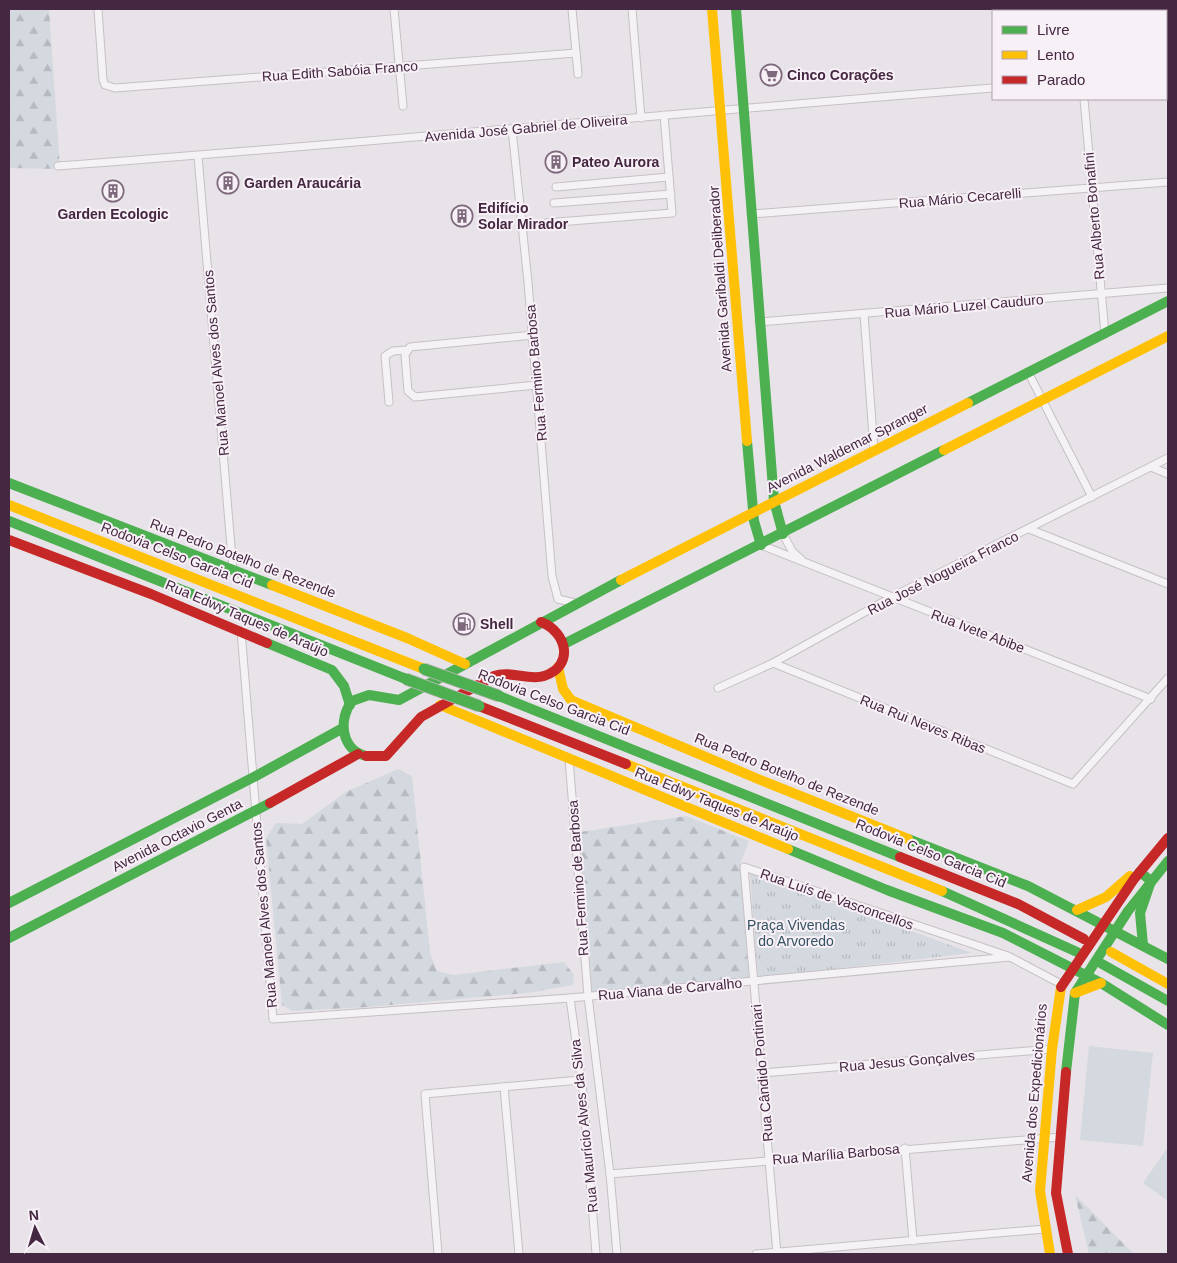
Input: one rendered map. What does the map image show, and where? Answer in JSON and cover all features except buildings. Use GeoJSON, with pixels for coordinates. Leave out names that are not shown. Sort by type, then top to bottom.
{"type":"FeatureCollection","features":[{"type":"Feature","properties":{"kind":"main road","name":"Avenida Garibaldi Deliberador"},"geometry":{"type":"LineString","coordinates":[[712,9],[722,109],[753,513],[756,534],[761,545]]}},
{"type":"Feature","properties":{"kind":"main road"},"geometry":{"type":"LineString","coordinates":[[736,9],[774,501],[783,534]]}},
{"type":"Feature","properties":{"kind":"main road","name":"Avenida Waldemar Spranger"},"geometry":{"type":"LineString","coordinates":[[350,705],[359,698],[376,696],[399,700],[510,637],[575,603],[1168,301]]}},
{"type":"Feature","properties":{"kind":"main road"},"geometry":{"type":"LineString","coordinates":[[564,644],[1168,336]]}},
{"type":"Feature","properties":{"kind":"main road","name":"Rua Pedro Botelho de Rezende"},"geometry":{"type":"LineString","coordinates":[[9,483],[418,643],[465,664]]}},
{"type":"Feature","properties":{"kind":"main road","name":"Rodovia Celso Garcia Cid"},"geometry":{"type":"LineString","coordinates":[[9,505],[424,669],[500,696],[1009,900],[1084,938]]}},
{"type":"Feature","properties":{"kind":"main road"},"geometry":{"type":"LineString","coordinates":[[9,521],[914,878],[1076,952]]}},
{"type":"Feature","properties":{"kind":"main road","name":"Rua Edwy Taques de Araújo"},"geometry":{"type":"LineString","coordinates":[[9,540],[151,594],[332,670],[340,678],[347,691],[350,705]]}},
{"type":"Feature","properties":{"kind":"main road"},"geometry":{"type":"LineString","coordinates":[[350,705],[344,716],[343,728],[346,738],[358,754],[375,758],[386,756],[398,746],[416,720],[440,705],[501,674],[540,677],[550,674],[558,667],[563,656],[564,644],[560,634],[552,626],[541,622]]}},
{"type":"Feature","properties":{"kind":"main road","name":"Rua Pedro Botelho de Rezende"},"geometry":{"type":"LineString","coordinates":[[558,667],[563,689],[571,700],[758,779],[1028,886],[1077,910]]}},
{"type":"Feature","properties":{"kind":"main road","name":"Rua Edwy Taques de Araújo"},"geometry":{"type":"LineString","coordinates":[[440,705],[887,890],[984,925],[1072,968]]}},
{"type":"Feature","properties":{"kind":"main road","name":"Avenida Octavio Genta"},"geometry":{"type":"LineString","coordinates":[[9,903],[254,777],[343,728]]}},
{"type":"Feature","properties":{"kind":"main road","name":"Avenida Octavio Genta"},"geometry":{"type":"LineString","coordinates":[[9,938],[256,811],[358,754]]}},
{"type":"Feature","properties":{"kind":"main road"},"geometry":{"type":"LineString","coordinates":[[1077,910],[1095,905],[1107,898],[1132,874],[1140,872],[1168,838]]}},
{"type":"Feature","properties":{"kind":"main road"},"geometry":{"type":"LineString","coordinates":[[1068,1254],[1056,1193],[1066,1070],[1075,993],[1116,930],[1168,862]]}},
{"type":"Feature","properties":{"kind":"main road"},"geometry":{"type":"LineString","coordinates":[[1140,872],[1152,881]]}},
{"type":"Feature","properties":{"kind":"main road","name":"Avenida dos Expedicionários"},"geometry":{"type":"LineString","coordinates":[[1050,1254],[1040,1192],[1052,1048],[1061,984],[1140,872]]}},
{"type":"Feature","properties":{"kind":"main road"},"geometry":{"type":"LineString","coordinates":[[1144,945],[1138,926],[1140,908],[1152,881]]}},
{"type":"Feature","properties":{"kind":"main road"},"geometry":{"type":"LineString","coordinates":[[1077,910],[1168,959]]}},
{"type":"Feature","properties":{"kind":"main road"},"geometry":{"type":"LineString","coordinates":[[1111,952],[1168,984]]}},
{"type":"Feature","properties":{"kind":"main road"},"geometry":{"type":"LineString","coordinates":[[1102,964],[1168,1002]]}},
{"type":"Feature","properties":{"kind":"main road"},"geometry":{"type":"LineString","coordinates":[[1072,968],[1102,983],[1168,1025]]}},
{"type":"Feature","properties":{"kind":"main road"},"geometry":{"type":"LineString","coordinates":[[1075,993],[1102,983]]}},
{"type":"Feature","properties":{"kind":"street","name":"Rua Edith Sabóia Franco"},"geometry":{"type":"LineString","coordinates":[[98,9],[105,85],[115,88],[576,53]]}},
{"type":"Feature","properties":{"kind":"street"},"geometry":{"type":"LineString","coordinates":[[394,9],[403,106]]}},
{"type":"Feature","properties":{"kind":"street"},"geometry":{"type":"LineString","coordinates":[[572,9],[578,74]]}},
{"type":"Feature","properties":{"kind":"street"},"geometry":{"type":"LineString","coordinates":[[632,9],[641,118]]}},
{"type":"Feature","properties":{"kind":"street","name":"Avenida José Gabriel de Oliveira"},"geometry":{"type":"LineString","coordinates":[[58,166],[198,156],[641,118],[722,109],[992,88]]}},
{"type":"Feature","properties":{"kind":"street","name":"Rua Alberto Bonafini"},"geometry":{"type":"LineString","coordinates":[[1084,100],[1105,334]]}},
{"type":"Feature","properties":{"kind":"street"},"geometry":{"type":"LineString","coordinates":[[545,223],[672,213],[664,115]]}},
{"type":"Feature","properties":{"kind":"street","name":"Rua Fermino Barbosa"},"geometry":{"type":"LineString","coordinates":[[512,129],[533,335],[555,592],[558,599],[575,603]]}},
{"type":"Feature","properties":{"kind":"street","name":"Rua Manoel Alves dos Santos"},"geometry":{"type":"LineString","coordinates":[[198,156],[233,570]]}},
{"type":"Feature","properties":{"kind":"street"},"geometry":{"type":"LineString","coordinates":[[556,187],[669,177]]}},
{"type":"Feature","properties":{"kind":"street","name":"Rua Mário Cecarelli"},"geometry":{"type":"LineString","coordinates":[[751,214],[1168,182]]}},
{"type":"Feature","properties":{"kind":"street"},"geometry":{"type":"LineString","coordinates":[[554,203],[671,194]]}},
{"type":"Feature","properties":{"kind":"street","name":"Rua Mário Luzel Cauduro"},"geometry":{"type":"LineString","coordinates":[[759,322],[1168,288]]}},
{"type":"Feature","properties":{"kind":"street"},"geometry":{"type":"LineString","coordinates":[[864,314],[874,450]]}},
{"type":"Feature","properties":{"kind":"street"},"geometry":{"type":"LineString","coordinates":[[389,402],[385,356],[393,350],[533,335]]}},
{"type":"Feature","properties":{"kind":"street"},"geometry":{"type":"LineString","coordinates":[[406,350],[408,391],[415,397],[537,385]]}},
{"type":"Feature","properties":{"kind":"street"},"geometry":{"type":"LineString","coordinates":[[1028,372],[1092,497]]}},
{"type":"Feature","properties":{"kind":"street","name":"Rua José Nogueira Franco"},"geometry":{"type":"LineString","coordinates":[[718,688],[773,663],[892,597],[1029,530],[1168,458]]}},
{"type":"Feature","properties":{"kind":"street"},"geometry":{"type":"LineString","coordinates":[[1151,467],[1168,474]]}},
{"type":"Feature","properties":{"kind":"street"},"geometry":{"type":"LineString","coordinates":[[1029,530],[1168,584]]}},
{"type":"Feature","properties":{"kind":"street","name":"Rua Ivete Abibe"},"geometry":{"type":"LineString","coordinates":[[783,534],[792,551],[806,563]]}},
{"type":"Feature","properties":{"kind":"street","name":"Rua Ivete Abibe"},"geometry":{"type":"LineString","coordinates":[[761,545],[1150,698]]}},
{"type":"Feature","properties":{"kind":"street","name":"Rua Manoel Alves dos Santos"},"geometry":{"type":"LineString","coordinates":[[242,631],[273,1019]]}},
{"type":"Feature","properties":{"kind":"street","name":"Rua Rui Neves Ribas"},"geometry":{"type":"LineString","coordinates":[[773,663],[1074,784],[1150,698]]}},
{"type":"Feature","properties":{"kind":"street"},"geometry":{"type":"LineString","coordinates":[[1150,698],[1168,678]]}},
{"type":"Feature","properties":{"kind":"street","name":"Rua Fermino de Barbosa"},"geometry":{"type":"LineString","coordinates":[[569,760],[588,996],[610,1174],[617,1254]]}},
{"type":"Feature","properties":{"kind":"street","name":"Rua Luís de Vasconcellos"},"geometry":{"type":"LineString","coordinates":[[755,981],[744,867],[1010,957]]}},
{"type":"Feature","properties":{"kind":"street"},"geometry":{"type":"LineString","coordinates":[[1010,957],[1061,984]]}},
{"type":"Feature","properties":{"kind":"street","name":"Rua Viana de Carvalho"},"geometry":{"type":"LineString","coordinates":[[273,1019],[570,998],[1010,957]]}},
{"type":"Feature","properties":{"kind":"street","name":"Rua Cândido Portinari"},"geometry":{"type":"LineString","coordinates":[[755,981],[777,1253]]}},
{"type":"Feature","properties":{"kind":"street","name":"Rua Maurício Alves da Silva"},"geometry":{"type":"LineString","coordinates":[[570,998],[583,1093],[596,1254]]}},
{"type":"Feature","properties":{"kind":"street","name":"Rua Jesus Gonçalves"},"geometry":{"type":"LineString","coordinates":[[762,1073],[1052,1048]]}},
{"type":"Feature","properties":{"kind":"street"},"geometry":{"type":"LineString","coordinates":[[438,1254],[425,1094],[580,1080]]}},
{"type":"Feature","properties":{"kind":"street"},"geometry":{"type":"LineString","coordinates":[[504,1087],[519,1254]]}},
{"type":"Feature","properties":{"kind":"street","name":"Rua Marília Barbosa"},"geometry":{"type":"LineString","coordinates":[[610,1174],[905,1148],[1061,1137]]}},
{"type":"Feature","properties":{"kind":"street"},"geometry":{"type":"LineString","coordinates":[[905,1148],[913,1241]]}},
{"type":"Feature","properties":{"kind":"street"},"geometry":{"type":"LineString","coordinates":[[756,1254],[1045,1229]]}},
{"type":"Feature","properties":{"kind":"green space"},"geometry":{"type":"Polygon","coordinates":[[[9,9],[49,9],[60,169],[9,168],[9,9]]]}},
{"type":"Feature","properties":{"kind":"green space"},"geometry":{"type":"Polygon","coordinates":[[[398,769],[412,776],[430,953],[437,971],[453,975],[564,962],[574,975],[573,985],[527,993],[368,1007],[293,1011],[282,1005],[266,838],[276,823],[302,824],[346,792],[398,769]]]}},
{"type":"Feature","properties":{"kind":"green space"},"geometry":{"type":"Polygon","coordinates":[[[686,816],[749,841],[740,864],[749,979],[592,992],[580,832],[686,816]]]}},
{"type":"Feature","properties":{"kind":"green space","name":"Praça Vivendas do Arvoredo"},"geometry":{"type":"Polygon","coordinates":[[[750,873],[972,953],[758,978],[750,873]]]}},
{"type":"Feature","properties":{"kind":"green space"},"geometry":{"type":"Polygon","coordinates":[[[1089,1046],[1153,1053],[1143,1146],[1080,1140],[1089,1046]]]}},
{"type":"Feature","properties":{"kind":"green space"},"geometry":{"type":"Polygon","coordinates":[[[1168,1147],[1168,1201],[1143,1183],[1168,1147]]]}},
{"type":"Feature","properties":{"kind":"green space"},"geometry":{"type":"Polygon","coordinates":[[[1075,1195],[1134,1254],[1089,1254],[1075,1195]]]}},
{"type":"Feature","properties":{"kind":"traffic: fast"},"geometry":{"type":"LineString","coordinates":[[736,9],[774,501],[783,534]]}},
{"type":"Feature","properties":{"kind":"traffic: fast"},"geometry":{"type":"LineString","coordinates":[[968,403],[1168,301]]}},
{"type":"Feature","properties":{"kind":"traffic: fast"},"geometry":{"type":"LineString","coordinates":[[747,441],[754,521],[761,545]]}},
{"type":"Feature","properties":{"kind":"traffic: fast"},"geometry":{"type":"LineString","coordinates":[[564,644],[944,450]]}},
{"type":"Feature","properties":{"kind":"traffic: fast"},"geometry":{"type":"LineString","coordinates":[[9,483],[272,585]]}},
{"type":"Feature","properties":{"kind":"traffic: fast"},"geometry":{"type":"LineString","coordinates":[[9,521],[406,679]]}},
{"type":"Feature","properties":{"kind":"traffic: fast"},"geometry":{"type":"LineString","coordinates":[[366,756],[358,753],[351,747],[344,733],[345,716],[352,701],[369,695],[399,700],[621,580]]}},
{"type":"Feature","properties":{"kind":"traffic: fast"},"geometry":{"type":"LineString","coordinates":[[267,643],[332,670],[344,686],[350,705]]}},
{"type":"Feature","properties":{"kind":"traffic: fast"},"geometry":{"type":"LineString","coordinates":[[424,669],[499,696]]}},
{"type":"Feature","properties":{"kind":"traffic: fast"},"geometry":{"type":"LineString","coordinates":[[406,679],[479,706]]}},
{"type":"Feature","properties":{"kind":"traffic: fast"},"geometry":{"type":"LineString","coordinates":[[499,696],[900,857]]}},
{"type":"Feature","properties":{"kind":"traffic: fast"},"geometry":{"type":"LineString","coordinates":[[9,903],[254,777],[343,728]]}},
{"type":"Feature","properties":{"kind":"traffic: fast"},"geometry":{"type":"LineString","coordinates":[[9,938],[270,803]]}},
{"type":"Feature","properties":{"kind":"traffic: fast"},"geometry":{"type":"LineString","coordinates":[[908,839],[1028,886],[1168,959]]}},
{"type":"Feature","properties":{"kind":"traffic: fast"},"geometry":{"type":"LineString","coordinates":[[788,849],[887,890],[1003,933],[1101,983],[1168,1025]]}},
{"type":"Feature","properties":{"kind":"traffic: fast"},"geometry":{"type":"LineString","coordinates":[[1066,1072],[1075,993],[1128,911],[1168,861]]}},
{"type":"Feature","properties":{"kind":"traffic: fast"},"geometry":{"type":"LineString","coordinates":[[1140,872],[1151,881],[1140,913],[1143,945]]}},
{"type":"Feature","properties":{"kind":"traffic: fast"},"geometry":{"type":"LineString","coordinates":[[942,891],[1077,952]]}},
{"type":"Feature","properties":{"kind":"traffic: fast"},"geometry":{"type":"LineString","coordinates":[[1102,964],[1168,1001]]}},
{"type":"Feature","properties":{"kind":"traffic: slow"},"geometry":{"type":"LineString","coordinates":[[712,9],[747,441]]}},
{"type":"Feature","properties":{"kind":"traffic: slow"},"geometry":{"type":"LineString","coordinates":[[944,450],[1168,336]]}},
{"type":"Feature","properties":{"kind":"traffic: slow"},"geometry":{"type":"LineString","coordinates":[[621,580],[968,403]]}},
{"type":"Feature","properties":{"kind":"traffic: slow"},"geometry":{"type":"LineString","coordinates":[[9,505],[424,669]]}},
{"type":"Feature","properties":{"kind":"traffic: slow"},"geometry":{"type":"LineString","coordinates":[[272,585],[407,638],[465,664]]}},
{"type":"Feature","properties":{"kind":"traffic: slow"},"geometry":{"type":"LineString","coordinates":[[558,667],[563,689],[571,700],[758,779],[908,839]]}},
{"type":"Feature","properties":{"kind":"traffic: slow"},"geometry":{"type":"LineString","coordinates":[[440,705],[788,849]]}},
{"type":"Feature","properties":{"kind":"traffic: slow"},"geometry":{"type":"LineString","coordinates":[[626,764],[942,891]]}},
{"type":"Feature","properties":{"kind":"traffic: slow"},"geometry":{"type":"LineString","coordinates":[[1077,910],[1106,897],[1130,876]]}},
{"type":"Feature","properties":{"kind":"traffic: slow"},"geometry":{"type":"LineString","coordinates":[[1111,952],[1168,984]]}},
{"type":"Feature","properties":{"kind":"traffic: slow"},"geometry":{"type":"LineString","coordinates":[[1075,993],[1101,983]]}},
{"type":"Feature","properties":{"kind":"traffic: slow"},"geometry":{"type":"LineString","coordinates":[[1050,1254],[1040,1191],[1052,1049],[1061,987]]}},
{"type":"Feature","properties":{"kind":"traffic: jam"},"geometry":{"type":"LineString","coordinates":[[9,540],[151,594],[267,643]]}},
{"type":"Feature","properties":{"kind":"traffic: jam"},"geometry":{"type":"LineString","coordinates":[[366,756],[386,756],[421,717],[494,676],[507,674],[538,677],[554,671],[564,657],[562,641],[557,633],[541,622]]}},
{"type":"Feature","properties":{"kind":"traffic: jam"},"geometry":{"type":"LineString","coordinates":[[479,706],[626,764]]}},
{"type":"Feature","properties":{"kind":"traffic: jam"},"geometry":{"type":"LineString","coordinates":[[270,803],[358,754]]}},
{"type":"Feature","properties":{"kind":"traffic: jam"},"geometry":{"type":"LineString","coordinates":[[1061,987],[1134,879],[1168,838]]}},
{"type":"Feature","properties":{"kind":"traffic: jam"},"geometry":{"type":"LineString","coordinates":[[900,857],[1018,904],[1084,939]]}},
{"type":"Feature","properties":{"kind":"traffic: jam"},"geometry":{"type":"LineString","coordinates":[[1066,1072],[1056,1193],[1068,1254]]}},
{"type":"Feature","properties":{"kind":"place","name":"Cinco Corações"},"geometry":{"type":"Point","coordinates":[771,75]}},
{"type":"Feature","properties":{"kind":"place","name":"Pateo Aurora"},"geometry":{"type":"Point","coordinates":[556,162]}},
{"type":"Feature","properties":{"kind":"place","name":"Garden Araucária"},"geometry":{"type":"Point","coordinates":[228,183]}},
{"type":"Feature","properties":{"kind":"place","name":"Garden Ecologic"},"geometry":{"type":"Point","coordinates":[113,191]}},
{"type":"Feature","properties":{"kind":"place","name":"Edifício Solar Mirador"},"geometry":{"type":"Point","coordinates":[462,216]}},
{"type":"Feature","properties":{"kind":"place","name":"Shell"},"geometry":{"type":"Point","coordinates":[464,624]}}]}
